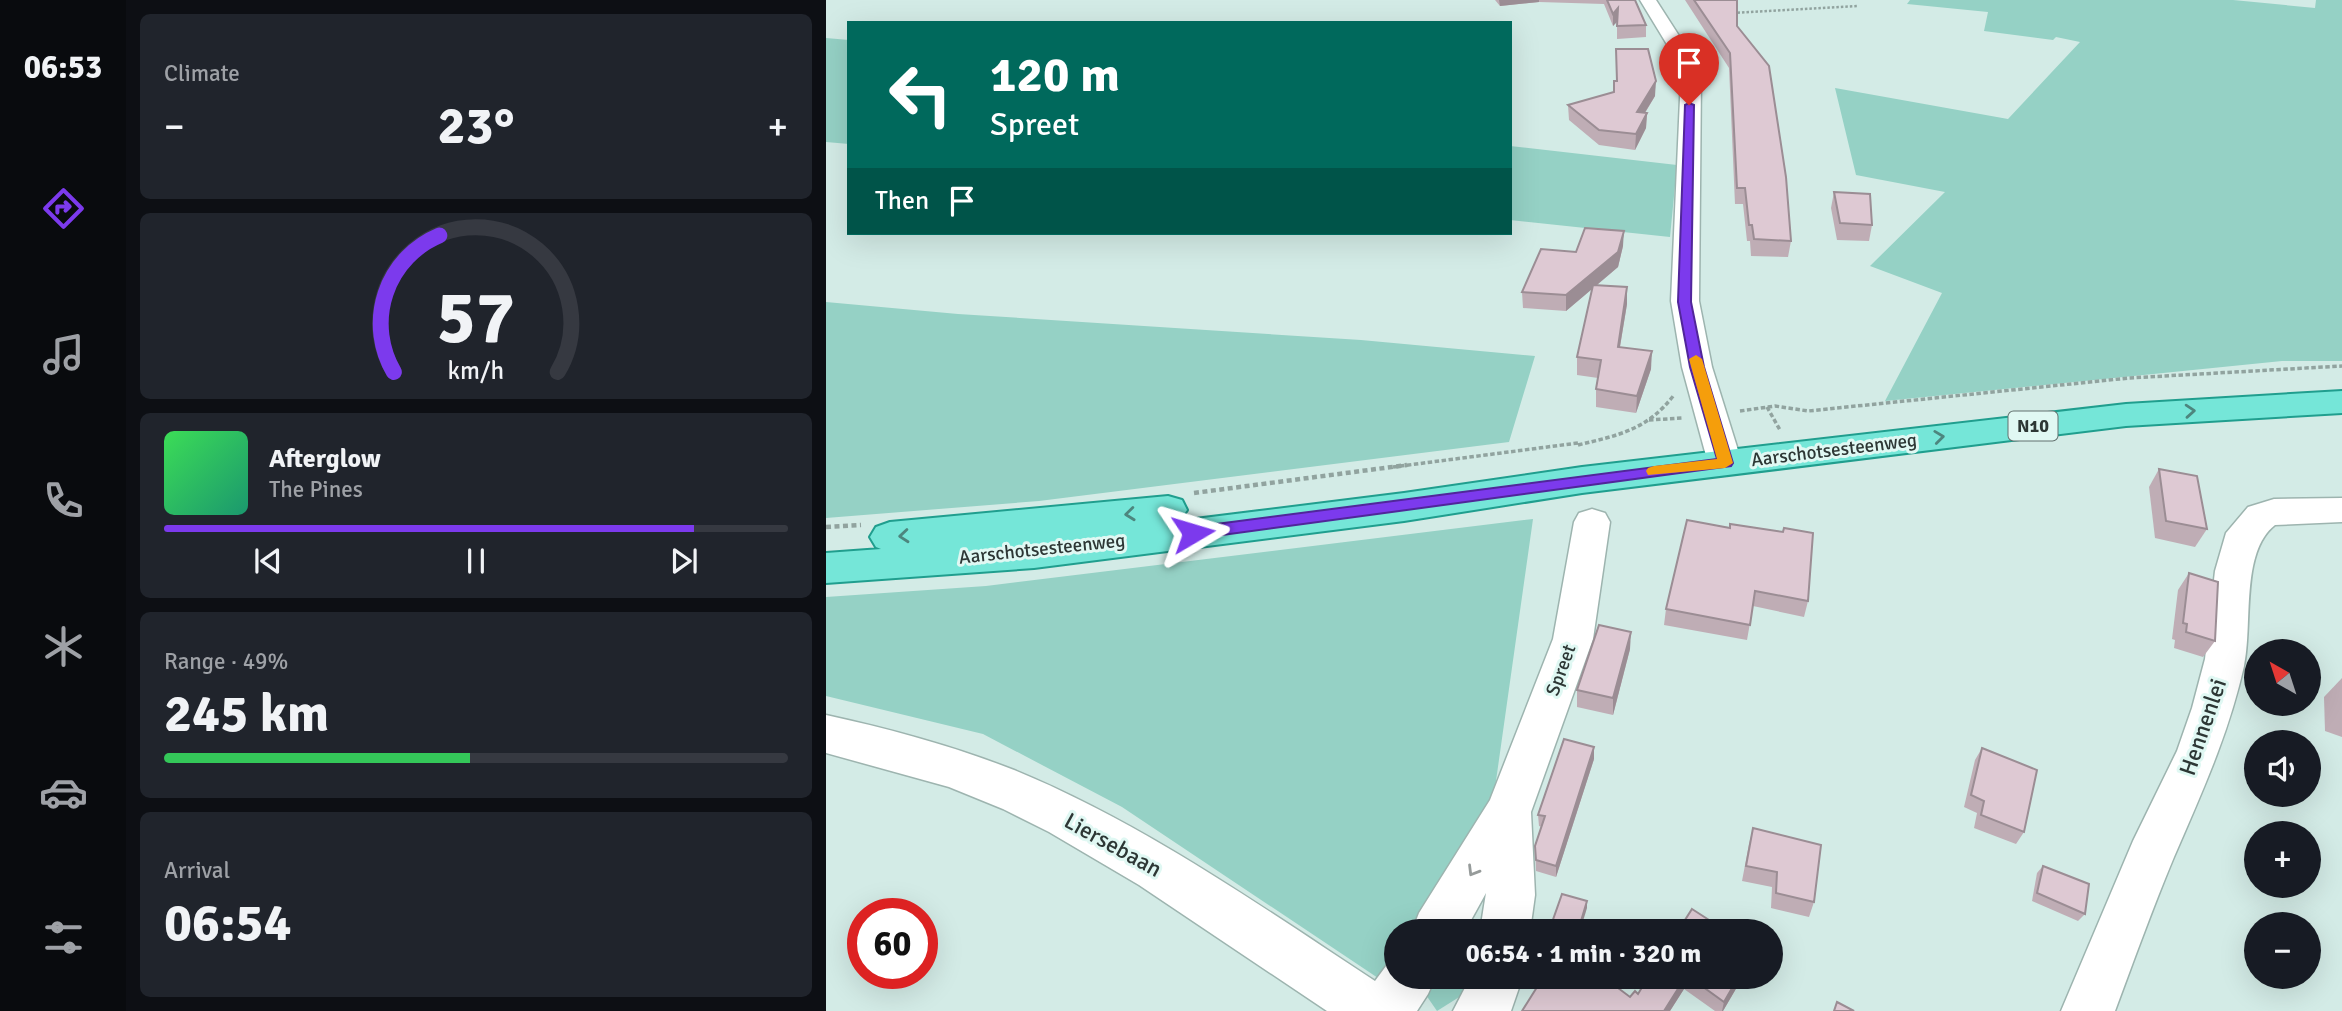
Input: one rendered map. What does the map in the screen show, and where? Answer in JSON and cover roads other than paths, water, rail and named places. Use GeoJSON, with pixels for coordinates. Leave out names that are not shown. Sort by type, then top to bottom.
{"type":"FeatureCollection","features":[{"type":"Feature","properties":{"kind":"main road","name":"Aarschotsesteenweg"},"geometry":{"type":"LineString","coordinates":[[826,568],[1034,553],[1717,439],[1990,405],[2342,377]]}},
{"type":"Feature","properties":{"kind":"main road","name":"Aarschotsesteenweg"},"geometry":{"type":"LineString","coordinates":[[826,543],[1177,509],[1577,451],[1717,439],[2342,402]]}},
{"type":"Feature","properties":{"kind":"street"},"geometry":{"type":"LineString","coordinates":[[1648,0],[1684,55],[1691,76],[1685,302],[1697,367],[1717,439]]}},
{"type":"Feature","properties":{"kind":"street","name":"Hennenlei"},"geometry":{"type":"LineString","coordinates":[[2088,1011],[2150,857],[2198,752],[2213,708],[2232,615],[2234,570],[2244,533],[2261,516],[2274,512],[2324,508],[2342,510]]}},
{"type":"Feature","properties":{"kind":"street","name":"Spreet"},"geometry":{"type":"LineString","coordinates":[[1444,919],[1508,812],[1573,639],[1592,522]]}},
{"type":"Feature","properties":{"kind":"street","name":"Liersebaan"},"geometry":{"type":"LineString","coordinates":[[826,734],[897,750],[1017,793],[1149,862],[1373,1011]]}},
{"type":"Feature","properties":{"kind":"street","name":"Spreet"},"geometry":{"type":"LineString","coordinates":[[1507,919],[1511,895],[1508,812]]}},
{"type":"Feature","properties":{"kind":"street"},"geometry":{"type":"LineString","coordinates":[[1385,1011],[1401,989]]}},
{"type":"Feature","properties":{"kind":"street"},"geometry":{"type":"LineString","coordinates":[[1480,1011],[1494,989]]}}]}
